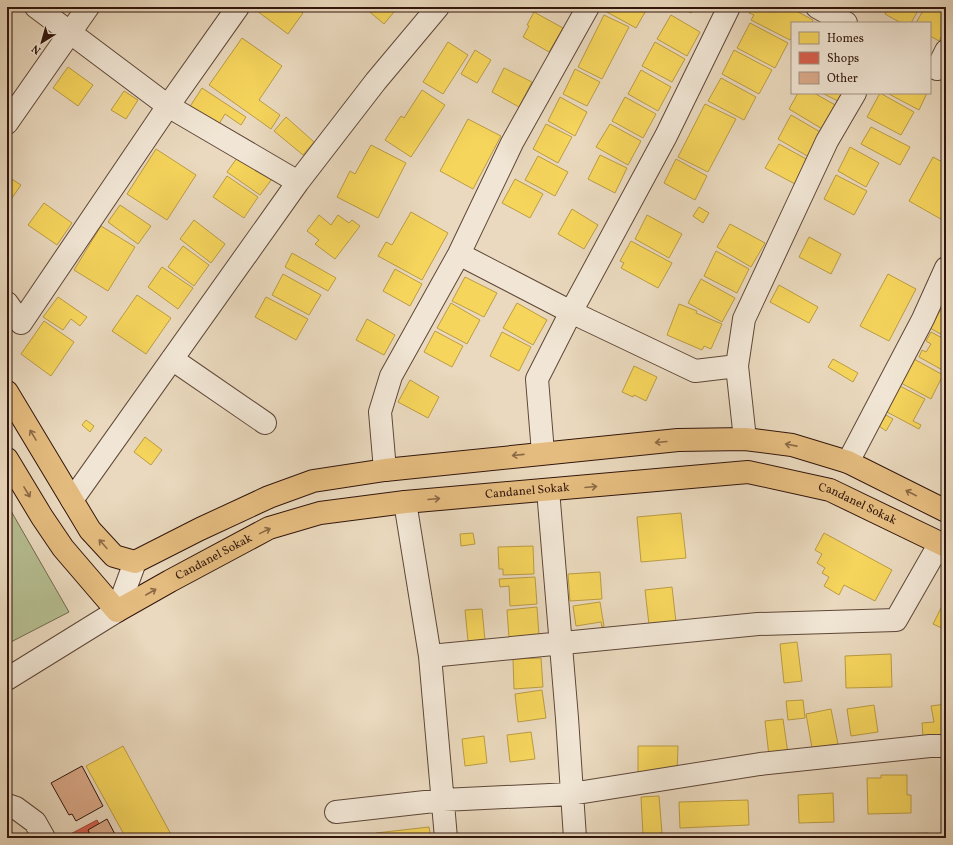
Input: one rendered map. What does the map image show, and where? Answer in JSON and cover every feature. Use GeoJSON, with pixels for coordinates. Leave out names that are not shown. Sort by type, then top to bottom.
{"type":"FeatureCollection","features":[{"type":"Feature","properties":{"kind":"main road"},"geometry":{"type":"LineString","coordinates":[[7,392],[90,530],[114,556],[135,562],[200,529],[269,497],[313,481],[385,470],[678,440],[745,439],[792,445],[848,462],[946,510]]}},
{"type":"Feature","properties":{"kind":"main road"},"geometry":{"type":"LineString","coordinates":[[7,459],[42,518],[63,548],[117,611]]}},
{"type":"Feature","properties":{"kind":"main road","name":"Candanel Sokak"},"geometry":{"type":"LineString","coordinates":[[117,611],[170,580],[269,528],[320,513],[404,502],[748,472],[830,490],[943,545]]}},
{"type":"Feature","properties":{"kind":"street"},"geometry":{"type":"LineString","coordinates":[[36,7],[168,106],[298,182]]}},
{"type":"Feature","properties":{"kind":"street"},"geometry":{"type":"LineString","coordinates":[[7,123],[88,7]]}},
{"type":"Feature","properties":{"kind":"street"},"geometry":{"type":"LineString","coordinates":[[7,303],[21,323],[168,106],[238,7]]}},
{"type":"Feature","properties":{"kind":"street"},"geometry":{"type":"LineString","coordinates":[[72,500],[298,182],[376,81],[438,7]]}},
{"type":"Feature","properties":{"kind":"street"},"geometry":{"type":"LineString","coordinates":[[385,470],[380,412],[391,376],[459,254],[512,142],[588,7]]}},
{"type":"Feature","properties":{"kind":"street"},"geometry":{"type":"LineString","coordinates":[[543,453],[537,379],[571,312],[666,136],[730,7]]}},
{"type":"Feature","properties":{"kind":"street"},"geometry":{"type":"LineString","coordinates":[[817,7],[844,22]]}},
{"type":"Feature","properties":{"kind":"street"},"geometry":{"type":"LineString","coordinates":[[745,439],[736,366],[744,318],[827,141],[854,94]]}},
{"type":"Feature","properties":{"kind":"street"},"geometry":{"type":"LineString","coordinates":[[459,254],[571,312],[695,371],[736,366]]}},
{"type":"Feature","properties":{"kind":"street"},"geometry":{"type":"LineString","coordinates":[[848,462],[923,319],[946,268]]}},
{"type":"Feature","properties":{"kind":"street"},"geometry":{"type":"LineString","coordinates":[[172,359],[265,423]]}},
{"type":"Feature","properties":{"kind":"street"},"geometry":{"type":"LineString","coordinates":[[548,490],[567,718],[575,838]]}},
{"type":"Feature","properties":{"kind":"street"},"geometry":{"type":"LineString","coordinates":[[404,502],[430,656],[446,838]]}},
{"type":"Feature","properties":{"kind":"street"},"geometry":{"type":"LineString","coordinates":[[430,656],[758,624],[896,620],[943,545]]}},
{"type":"Feature","properties":{"kind":"street"},"geometry":{"type":"LineString","coordinates":[[117,611],[135,562]]}},
{"type":"Feature","properties":{"kind":"street","name":"Candanel Sokak"},"geometry":{"type":"LineString","coordinates":[[7,679],[117,611]]}},
{"type":"Feature","properties":{"kind":"street"},"geometry":{"type":"LineString","coordinates":[[336,812],[443,800],[571,794],[760,764],[930,746],[946,746]]}},
{"type":"Feature","properties":{"kind":"street"},"geometry":{"type":"LineString","coordinates":[[7,805],[16,808],[35,822],[44,838]]}},
{"type":"Feature","properties":{"kind":"green space"},"geometry":{"type":"Polygon","coordinates":[[[7,504],[69,612],[7,644],[7,504]]]}},
{"type":"Feature","properties":{"kind":"building: Homes"},"geometry":{"type":"Polygon","coordinates":[[[259,7],[295,7],[303,13],[288,34],[257,11],[259,7]]]}},
{"type":"Feature","properties":{"kind":"building: Homes"},"geometry":{"type":"Polygon","coordinates":[[[364,7],[398,7],[384,24],[364,7]]]}},
{"type":"Feature","properties":{"kind":"building: Homes"},"geometry":{"type":"Polygon","coordinates":[[[607,7],[648,7],[636,28],[605,11],[607,7]]]}},
{"type":"Feature","properties":{"kind":"building: Homes"},"geometry":{"type":"Polygon","coordinates":[[[682,7],[695,7],[691,13],[682,7]]]}},
{"type":"Feature","properties":{"kind":"building: Homes"},"geometry":{"type":"Polygon","coordinates":[[[752,7],[789,7],[813,20],[812,22],[791,22],[790,40],[751,20],[754,15],[749,13],[752,7]]]}},
{"type":"Feature","properties":{"kind":"building: Homes"},"geometry":{"type":"Polygon","coordinates":[[[889,7],[920,7],[912,22],[899,22],[885,14],[889,7]]]}},
{"type":"Feature","properties":{"kind":"building: Homes"},"geometry":{"type":"Polygon","coordinates":[[[925,7],[946,7],[946,28],[939,41],[931,37],[931,22],[917,22],[925,7]]]}},
{"type":"Feature","properties":{"kind":"building: Homes"},"geometry":{"type":"Polygon","coordinates":[[[534,12],[563,28],[549,52],[523,37],[534,12]]]}},
{"type":"Feature","properties":{"kind":"building: Homes"},"geometry":{"type":"Polygon","coordinates":[[[604,15],[629,27],[602,79],[578,67],[604,15]]]}},
{"type":"Feature","properties":{"kind":"building: Homes"},"geometry":{"type":"Polygon","coordinates":[[[671,15],[700,32],[687,56],[657,39],[671,15]]]}},
{"type":"Feature","properties":{"kind":"building: Homes"},"geometry":{"type":"Polygon","coordinates":[[[750,23],[788,43],[775,68],[737,48],[750,23]]]}},
{"type":"Feature","properties":{"kind":"building: Homes"},"geometry":{"type":"Polygon","coordinates":[[[242,38],[282,66],[259,100],[280,115],[271,129],[209,85],[242,38]]]}},
{"type":"Feature","properties":{"kind":"building: Homes"},"geometry":{"type":"Polygon","coordinates":[[[448,42],[468,55],[443,94],[423,82],[448,42]]]}},
{"type":"Feature","properties":{"kind":"building: Homes"},"geometry":{"type":"Polygon","coordinates":[[[655,42],[685,59],[672,82],[642,66],[655,42]]]}},
{"type":"Feature","properties":{"kind":"building: Homes"},"geometry":{"type":"Polygon","coordinates":[[[475,50],[491,60],[477,83],[461,74],[475,50]]]}},
{"type":"Feature","properties":{"kind":"building: Homes"},"geometry":{"type":"Polygon","coordinates":[[[734,50],[772,70],[759,94],[722,74],[734,50]]]}},
{"type":"Feature","properties":{"kind":"building: Homes"},"geometry":{"type":"Polygon","coordinates":[[[68,67],[93,85],[78,106],[53,88],[68,67]]]}},
{"type":"Feature","properties":{"kind":"building: Homes"},"geometry":{"type":"Polygon","coordinates":[[[504,68],[532,82],[519,107],[492,92],[504,68]]]}},
{"type":"Feature","properties":{"kind":"building: Homes"},"geometry":{"type":"Polygon","coordinates":[[[575,69],[600,82],[587,106],[563,94],[575,69]]]}},
{"type":"Feature","properties":{"kind":"building: Homes"},"geometry":{"type":"Polygon","coordinates":[[[641,70],[671,87],[658,111],[628,94],[641,70]]]}},
{"type":"Feature","properties":{"kind":"building: Homes"},"geometry":{"type":"Polygon","coordinates":[[[721,78],[756,97],[744,120],[708,101],[721,78]]]}},
{"type":"Feature","properties":{"kind":"building: Homes"},"geometry":{"type":"Polygon","coordinates":[[[202,88],[246,117],[241,125],[225,114],[216,129],[187,111],[202,88]]]}},
{"type":"Feature","properties":{"kind":"building: Homes"},"geometry":{"type":"Polygon","coordinates":[[[422,90],[445,105],[411,157],[385,140],[401,116],[404,118],[422,90]]]}},
{"type":"Feature","properties":{"kind":"building: Homes"},"geometry":{"type":"Polygon","coordinates":[[[124,91],[138,100],[126,119],[111,110],[124,91]]]}},
{"type":"Feature","properties":{"kind":"building: Homes"},"geometry":{"type":"Polygon","coordinates":[[[797,94],[816,94],[837,106],[824,130],[789,109],[797,94]]]}},
{"type":"Feature","properties":{"kind":"building: Homes"},"geometry":{"type":"Polygon","coordinates":[[[824,94],[842,94],[838,101],[824,94]]]}},
{"type":"Feature","properties":{"kind":"building: Homes"},"geometry":{"type":"Polygon","coordinates":[[[879,94],[914,112],[901,135],[867,117],[879,94]]]}},
{"type":"Feature","properties":{"kind":"building: Homes"},"geometry":{"type":"Polygon","coordinates":[[[889,94],[927,94],[919,110],[889,94]]]}},
{"type":"Feature","properties":{"kind":"building: Homes"},"geometry":{"type":"Polygon","coordinates":[[[560,97],[587,112],[575,136],[548,121],[560,97]]]}},
{"type":"Feature","properties":{"kind":"building: Homes"},"geometry":{"type":"Polygon","coordinates":[[[625,97],[656,114],[643,138],[612,121],[625,97]]]}},
{"type":"Feature","properties":{"kind":"building: Homes"},"geometry":{"type":"Polygon","coordinates":[[[705,104],[736,119],[708,172],[678,157],[705,104]]]}},
{"type":"Feature","properties":{"kind":"building: Homes"},"geometry":{"type":"Polygon","coordinates":[[[791,115],[822,133],[809,157],[778,139],[791,115]]]}},
{"type":"Feature","properties":{"kind":"building: Homes"},"geometry":{"type":"Polygon","coordinates":[[[286,117],[314,142],[303,155],[274,131],[286,117]]]}},
{"type":"Feature","properties":{"kind":"building: Homes"},"geometry":{"type":"Polygon","coordinates":[[[468,119],[501,136],[473,189],[440,171],[468,119]]]}},
{"type":"Feature","properties":{"kind":"building: Homes"},"geometry":{"type":"Polygon","coordinates":[[[546,124],[572,137],[558,163],[533,149],[546,124]]]}},
{"type":"Feature","properties":{"kind":"building: Homes"},"geometry":{"type":"Polygon","coordinates":[[[610,124],[641,141],[628,165],[596,147],[610,124]]]}},
{"type":"Feature","properties":{"kind":"building: Homes"},"geometry":{"type":"Polygon","coordinates":[[[871,127],[910,147],[900,165],[861,144],[871,127]]]}},
{"type":"Feature","properties":{"kind":"building: Homes"},"geometry":{"type":"Polygon","coordinates":[[[779,144],[808,160],[795,184],[765,168],[779,144]]]}},
{"type":"Feature","properties":{"kind":"building: Homes"},"geometry":{"type":"Polygon","coordinates":[[[371,145],[406,163],[378,218],[337,197],[350,171],[355,174],[371,145]]]}},
{"type":"Feature","properties":{"kind":"building: Homes"},"geometry":{"type":"Polygon","coordinates":[[[850,147],[879,163],[866,187],[838,171],[850,147]]]}},
{"type":"Feature","properties":{"kind":"building: Homes"},"geometry":{"type":"Polygon","coordinates":[[[156,149],[196,175],[167,220],[127,194],[156,149]]]}},
{"type":"Feature","properties":{"kind":"building: Homes"},"geometry":{"type":"Polygon","coordinates":[[[242,151],[275,175],[260,195],[227,172],[242,151]]]}},
{"type":"Feature","properties":{"kind":"building: Homes"},"geometry":{"type":"Polygon","coordinates":[[[600,155],[627,168],[615,193],[588,179],[600,155]]]}},
{"type":"Feature","properties":{"kind":"building: Homes"},"geometry":{"type":"Polygon","coordinates":[[[538,156],[568,172],[555,196],[525,180],[538,156]]]}},
{"type":"Feature","properties":{"kind":"building: Homes"},"geometry":{"type":"Polygon","coordinates":[[[933,157],[946,164],[946,222],[909,201],[933,157]]]}},
{"type":"Feature","properties":{"kind":"building: Homes"},"geometry":{"type":"Polygon","coordinates":[[[676,159],[707,176],[695,200],[664,183],[676,159]]]}},
{"type":"Feature","properties":{"kind":"building: Homes"},"geometry":{"type":"Polygon","coordinates":[[[836,175],[867,191],[854,215],[824,199],[836,175]]]}},
{"type":"Feature","properties":{"kind":"building: Homes"},"geometry":{"type":"Polygon","coordinates":[[[7,176],[21,185],[7,205],[7,176]]]}},
{"type":"Feature","properties":{"kind":"building: Homes"},"geometry":{"type":"Polygon","coordinates":[[[227,176],[258,197],[244,218],[213,197],[227,176]]]}},
{"type":"Feature","properties":{"kind":"building: Homes"},"geometry":{"type":"Polygon","coordinates":[[[515,179],[543,194],[530,218],[502,203],[515,179]]]}},
{"type":"Feature","properties":{"kind":"building: Homes"},"geometry":{"type":"Polygon","coordinates":[[[44,203],[72,223],[57,245],[28,225],[44,203]]]}},
{"type":"Feature","properties":{"kind":"building: Homes"},"geometry":{"type":"Polygon","coordinates":[[[120,205],[151,226],[138,244],[108,222],[120,205]]]}},
{"type":"Feature","properties":{"kind":"building: Homes"},"geometry":{"type":"Polygon","coordinates":[[[699,207],[709,213],[703,223],[693,216],[699,207]]]}},
{"type":"Feature","properties":{"kind":"building: Homes"},"geometry":{"type":"Polygon","coordinates":[[[572,209],[598,225],[584,249],[558,234],[572,209]]]}},
{"type":"Feature","properties":{"kind":"building: Homes"},"geometry":{"type":"Polygon","coordinates":[[[411,212],[448,233],[422,280],[378,256],[386,242],[392,245],[411,212]]]}},
{"type":"Feature","properties":{"kind":"building: Homes"},"geometry":{"type":"Polygon","coordinates":[[[319,215],[331,225],[338,215],[349,223],[352,220],[360,226],[335,259],[315,244],[319,240],[307,231],[319,215]]]}},
{"type":"Feature","properties":{"kind":"building: Homes"},"geometry":{"type":"Polygon","coordinates":[[[647,215],[682,234],[669,258],[635,239],[647,215]]]}},
{"type":"Feature","properties":{"kind":"building: Homes"},"geometry":{"type":"Polygon","coordinates":[[[194,220],[225,244],[211,263],[180,239],[194,220]]]}},
{"type":"Feature","properties":{"kind":"building: Homes"},"geometry":{"type":"Polygon","coordinates":[[[730,224],[765,243],[751,267],[717,247],[730,224]]]}},
{"type":"Feature","properties":{"kind":"building: Homes"},"geometry":{"type":"Polygon","coordinates":[[[101,226],[135,247],[108,291],[74,270],[101,226]]]}},
{"type":"Feature","properties":{"kind":"building: Homes"},"geometry":{"type":"Polygon","coordinates":[[[809,237],[841,254],[831,274],[799,257],[809,237]]]}},
{"type":"Feature","properties":{"kind":"building: Homes"},"geometry":{"type":"Polygon","coordinates":[[[631,241],[672,263],[658,288],[621,268],[624,263],[620,261],[631,241]]]}},
{"type":"Feature","properties":{"kind":"building: Homes"},"geometry":{"type":"Polygon","coordinates":[[[183,246],[209,265],[194,286],[168,267],[183,246]]]}},
{"type":"Feature","properties":{"kind":"building: Homes"},"geometry":{"type":"Polygon","coordinates":[[[716,251],[749,269],[737,293],[704,276],[716,251]]]}},
{"type":"Feature","properties":{"kind":"building: Homes"},"geometry":{"type":"Polygon","coordinates":[[[292,253],[336,278],[328,291],[285,267],[292,253]]]}},
{"type":"Feature","properties":{"kind":"building: Homes"},"geometry":{"type":"Polygon","coordinates":[[[162,267],[193,288],[178,309],[148,287],[162,267]]]}},
{"type":"Feature","properties":{"kind":"building: Homes"},"geometry":{"type":"Polygon","coordinates":[[[395,269],[422,284],[410,306],[383,291],[395,269]]]}},
{"type":"Feature","properties":{"kind":"building: Homes"},"geometry":{"type":"Polygon","coordinates":[[[283,274],[321,295],[309,315],[272,295],[283,274]]]}},
{"type":"Feature","properties":{"kind":"building: Homes"},"geometry":{"type":"Polygon","coordinates":[[[888,274],[916,289],[889,341],[860,326],[888,274]]]}},
{"type":"Feature","properties":{"kind":"building: Homes"},"geometry":{"type":"Polygon","coordinates":[[[465,277],[497,293],[484,317],[452,301],[465,277]]]}},
{"type":"Feature","properties":{"kind":"building: Homes"},"geometry":{"type":"Polygon","coordinates":[[[701,279],[735,298],[722,322],[688,303],[701,279]]]}},
{"type":"Feature","properties":{"kind":"building: Homes"},"geometry":{"type":"Polygon","coordinates":[[[779,285],[818,307],[809,323],[770,302],[779,285]]]}},
{"type":"Feature","properties":{"kind":"building: Homes"},"geometry":{"type":"Polygon","coordinates":[[[137,295],[171,318],[146,354],[112,331],[137,295]]]}},
{"type":"Feature","properties":{"kind":"building: Homes"},"geometry":{"type":"Polygon","coordinates":[[[58,297],[87,317],[80,326],[71,319],[63,330],[43,317],[58,297]]]}},
{"type":"Feature","properties":{"kind":"building: Homes"},"geometry":{"type":"Polygon","coordinates":[[[266,297],[308,319],[296,340],[255,317],[266,297]]]}},
{"type":"Feature","properties":{"kind":"building: Homes"},"geometry":{"type":"Polygon","coordinates":[[[451,303],[480,320],[467,344],[437,328],[451,303]]]}},
{"type":"Feature","properties":{"kind":"building: Homes"},"geometry":{"type":"Polygon","coordinates":[[[517,303],[547,320],[533,345],[503,328],[517,303]]]}},
{"type":"Feature","properties":{"kind":"building: Homes"},"geometry":{"type":"Polygon","coordinates":[[[679,304],[697,311],[696,313],[722,324],[711,349],[704,346],[702,350],[667,335],[679,304]]]}},
{"type":"Feature","properties":{"kind":"building: Homes"},"geometry":{"type":"Polygon","coordinates":[[[944,304],[946,305],[946,337],[930,328],[944,304]]]}},
{"type":"Feature","properties":{"kind":"building: Homes"},"geometry":{"type":"Polygon","coordinates":[[[367,319],[395,335],[384,355],[356,340],[367,319]]]}},
{"type":"Feature","properties":{"kind":"building: Homes"},"geometry":{"type":"Polygon","coordinates":[[[44,321],[74,342],[51,376],[21,354],[44,321]]]}},
{"type":"Feature","properties":{"kind":"building: Homes"},"geometry":{"type":"Polygon","coordinates":[[[435,331],[463,346],[452,367],[424,352],[435,331]]]}},
{"type":"Feature","properties":{"kind":"building: Homes"},"geometry":{"type":"Polygon","coordinates":[[[502,332],[531,347],[519,371],[490,356],[502,332]]]}},
{"type":"Feature","properties":{"kind":"building: Homes"},"geometry":{"type":"Polygon","coordinates":[[[931,332],[946,340],[946,372],[919,357],[922,350],[926,352],[931,344],[926,341],[931,332]]]}},
{"type":"Feature","properties":{"kind":"building: Homes"},"geometry":{"type":"Polygon","coordinates":[[[833,359],[858,373],[853,382],[828,367],[833,359]]]}},
{"type":"Feature","properties":{"kind":"building: Homes"},"geometry":{"type":"Polygon","coordinates":[[[914,359],[943,375],[931,399],[901,383],[914,359]]]}},
{"type":"Feature","properties":{"kind":"building: Homes"},"geometry":{"type":"Polygon","coordinates":[[[634,366],[657,377],[646,401],[634,395],[633,397],[622,392],[634,366]]]}},
{"type":"Feature","properties":{"kind":"building: Homes"},"geometry":{"type":"Polygon","coordinates":[[[410,380],[439,397],[428,418],[398,402],[410,380]]]}},
{"type":"Feature","properties":{"kind":"building: Homes"},"geometry":{"type":"Polygon","coordinates":[[[900,386],[925,399],[913,421],[921,425],[919,429],[887,412],[900,386]]]}},
{"type":"Feature","properties":{"kind":"building: Homes"},"geometry":{"type":"Polygon","coordinates":[[[886,415],[893,419],[886,431],[879,426],[886,415]]]}},
{"type":"Feature","properties":{"kind":"building: Homes"},"geometry":{"type":"Polygon","coordinates":[[[86,420],[94,426],[90,432],[82,425],[86,420]]]}},
{"type":"Feature","properties":{"kind":"building: Homes"},"geometry":{"type":"Polygon","coordinates":[[[145,437],[162,450],[151,465],[134,452],[145,437]]]}},
{"type":"Feature","properties":{"kind":"building: Homes"},"geometry":{"type":"Polygon","coordinates":[[[681,513],[686,558],[641,562],[637,517],[681,513]]]}},
{"type":"Feature","properties":{"kind":"building: Homes"},"geometry":{"type":"Polygon","coordinates":[[[473,533],[475,544],[461,546],[460,534],[473,533]]]}},
{"type":"Feature","properties":{"kind":"building: Homes"},"geometry":{"type":"Polygon","coordinates":[[[824,533],[892,570],[875,601],[844,585],[839,595],[824,586],[829,577],[822,573],[825,568],[817,563],[822,554],[815,550],[824,533]]]}},
{"type":"Feature","properties":{"kind":"building: Homes"},"geometry":{"type":"Polygon","coordinates":[[[533,546],[534,574],[503,575],[503,569],[499,569],[498,547],[533,546]]]}},
{"type":"Feature","properties":{"kind":"building: Homes"},"geometry":{"type":"Polygon","coordinates":[[[600,572],[602,599],[570,601],[568,574],[600,572]]]}},
{"type":"Feature","properties":{"kind":"building: Homes"},"geometry":{"type":"Polygon","coordinates":[[[535,577],[537,604],[510,606],[509,586],[500,587],[499,579],[535,577]]]}},
{"type":"Feature","properties":{"kind":"building: Homes"},"geometry":{"type":"Polygon","coordinates":[[[672,587],[676,622],[649,625],[645,590],[672,587]]]}},
{"type":"Feature","properties":{"kind":"building: Homes"},"geometry":{"type":"Polygon","coordinates":[[[600,602],[604,626],[602,627],[601,622],[576,626],[573,606],[600,602]]]}},
{"type":"Feature","properties":{"kind":"building: Homes"},"geometry":{"type":"Polygon","coordinates":[[[944,602],[946,603],[946,630],[933,624],[944,602]]]}},
{"type":"Feature","properties":{"kind":"building: Homes"},"geometry":{"type":"Polygon","coordinates":[[[537,607],[539,636],[509,638],[507,610],[537,607]]]}},
{"type":"Feature","properties":{"kind":"building: Homes"},"geometry":{"type":"Polygon","coordinates":[[[482,609],[485,640],[468,641],[465,610],[482,609]]]}},
{"type":"Feature","properties":{"kind":"building: Homes"},"geometry":{"type":"Polygon","coordinates":[[[797,642],[802,681],[784,683],[780,644],[797,642]]]}},
{"type":"Feature","properties":{"kind":"building: Homes"},"geometry":{"type":"Polygon","coordinates":[[[891,654],[892,687],[846,688],[845,656],[891,654]]]}},
{"type":"Feature","properties":{"kind":"building: Homes"},"geometry":{"type":"Polygon","coordinates":[[[541,658],[543,687],[514,689],[513,659],[541,658]]]}},
{"type":"Feature","properties":{"kind":"building: Homes"},"geometry":{"type":"Polygon","coordinates":[[[542,690],[546,718],[518,722],[515,694],[542,690]]]}},
{"type":"Feature","properties":{"kind":"building: Homes"},"geometry":{"type":"Polygon","coordinates":[[[803,700],[805,718],[788,720],[786,701],[803,700]]]}},
{"type":"Feature","properties":{"kind":"building: Homes"},"geometry":{"type":"Polygon","coordinates":[[[946,704],[946,734],[923,737],[922,723],[934,722],[931,706],[946,704]]]}},
{"type":"Feature","properties":{"kind":"building: Homes"},"geometry":{"type":"Polygon","coordinates":[[[874,705],[878,732],[851,736],[847,709],[874,705]]]}},
{"type":"Feature","properties":{"kind":"building: Homes"},"geometry":{"type":"Polygon","coordinates":[[[831,709],[838,744],[812,748],[806,714],[831,709]]]}},
{"type":"Feature","properties":{"kind":"building: Homes"},"geometry":{"type":"Polygon","coordinates":[[[783,719],[788,754],[769,756],[765,721],[783,719]]]}},
{"type":"Feature","properties":{"kind":"building: Homes"},"geometry":{"type":"Polygon","coordinates":[[[531,732],[535,759],[510,762],[507,735],[531,732]]]}},
{"type":"Feature","properties":{"kind":"building: Homes"},"geometry":{"type":"Polygon","coordinates":[[[484,736],[487,763],[465,766],[462,739],[484,736]]]}},
{"type":"Feature","properties":{"kind":"building: Homes"},"geometry":{"type":"Polygon","coordinates":[[[123,746],[173,838],[126,838],[86,766],[123,746]]]}},
{"type":"Feature","properties":{"kind":"building: Homes"},"geometry":{"type":"Polygon","coordinates":[[[638,746],[678,746],[677,773],[638,772],[638,746]]]}},
{"type":"Feature","properties":{"kind":"building: Homes"},"geometry":{"type":"Polygon","coordinates":[[[881,775],[907,775],[907,795],[911,795],[911,813],[868,814],[867,778],[881,778],[881,775]]]}},
{"type":"Feature","properties":{"kind":"building: Homes"},"geometry":{"type":"Polygon","coordinates":[[[833,793],[834,822],[799,823],[798,795],[833,793]]]}},
{"type":"Feature","properties":{"kind":"building: Homes"},"geometry":{"type":"Polygon","coordinates":[[[659,796],[662,833],[643,835],[641,797],[659,796]]]}},
{"type":"Feature","properties":{"kind":"building: Homes"},"geometry":{"type":"Polygon","coordinates":[[[748,800],[749,825],[680,828],[679,802],[748,800]]]}},
{"type":"Feature","properties":{"kind":"building: Homes"},"geometry":{"type":"Polygon","coordinates":[[[429,827],[431,838],[377,838],[376,833],[429,827]]]}},
{"type":"Feature","properties":{"kind":"building: Homes"},"geometry":{"type":"Polygon","coordinates":[[[555,833],[555,838],[528,838],[528,836],[555,833]]]}},
{"type":"Feature","properties":{"kind":"building: Homes"},"geometry":{"type":"Polygon","coordinates":[[[928,833],[928,838],[875,838],[875,835],[928,833]]]}},
{"type":"Feature","properties":{"kind":"building: Shops"},"geometry":{"type":"Polygon","coordinates":[[[97,820],[107,838],[63,838],[97,820]]]}},
{"type":"Feature","properties":{"kind":"building: Other"},"geometry":{"type":"Polygon","coordinates":[[[82,766],[103,806],[76,821],[72,814],[69,815],[51,783],[82,766]]]}},
{"type":"Feature","properties":{"kind":"building: Other"},"geometry":{"type":"Polygon","coordinates":[[[107,819],[117,838],[92,838],[88,830],[107,819]]]}}]}
